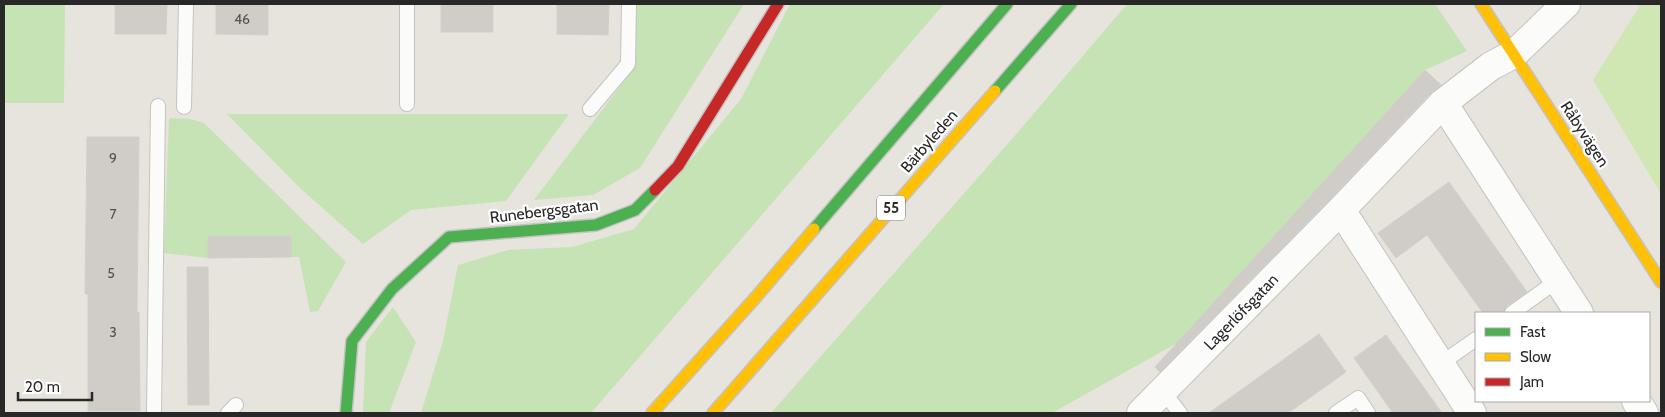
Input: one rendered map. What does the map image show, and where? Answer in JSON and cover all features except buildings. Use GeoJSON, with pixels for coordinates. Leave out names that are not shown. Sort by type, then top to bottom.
{"type":"FeatureCollection","features":[{"type":"Feature","properties":{"kind":"main road","name":"Runebergsgatan"},"geometry":{"type":"LineString","coordinates":[[346,413],[352,341],[392,289],[449,238],[596,225],[634,210],[678,166],[778,4]]}},
{"type":"Feature","properties":{"kind":"main road","name":"Bärbyleden"},"geometry":{"type":"LineString","coordinates":[[652,413],[756,297],[1007,4]]}},
{"type":"Feature","properties":{"kind":"main road","name":"Bärbyleden"},"geometry":{"type":"LineString","coordinates":[[713,413],[1070,4]]}},
{"type":"Feature","properties":{"kind":"main road","name":"Råbyvägen"},"geometry":{"type":"LineString","coordinates":[[1481,4],[1502,60],[1661,282]]}},
{"type":"Feature","properties":{"kind":"street","name":"Lagerlöfsgatan"},"geometry":{"type":"LineString","coordinates":[[1141,413],[1341,210],[1443,103],[1502,60],[1566,4]]}},
{"type":"Feature","properties":{"kind":"street"},"geometry":{"type":"LineString","coordinates":[[1443,103],[1578,312]]}},
{"type":"Feature","properties":{"kind":"street"},"geometry":{"type":"LineString","coordinates":[[1341,210],[1472,413]]}},
{"type":"Feature","properties":{"kind":"street"},"geometry":{"type":"LineString","coordinates":[[1637,402],[1644,413]]}},
{"type":"Feature","properties":{"kind":"lane"},"geometry":{"type":"LineString","coordinates":[[184,107],[186,4]]}},
{"type":"Feature","properties":{"kind":"lane"},"geometry":{"type":"LineString","coordinates":[[407,4],[407,104]]}},
{"type":"Feature","properties":{"kind":"lane"},"geometry":{"type":"LineString","coordinates":[[590,109],[628,64],[629,4]]}},
{"type":"Feature","properties":{"kind":"lane"},"geometry":{"type":"LineString","coordinates":[[154,413],[158,106]]}},
{"type":"Feature","properties":{"kind":"lane"},"geometry":{"type":"LineString","coordinates":[[1513,312],[1558,280]]}},
{"type":"Feature","properties":{"kind":"lane"},"geometry":{"type":"LineString","coordinates":[[1440,364],[1475,340]]}},
{"type":"Feature","properties":{"kind":"lane"},"geometry":{"type":"LineString","coordinates":[[1164,391],[1180,413]]}},
{"type":"Feature","properties":{"kind":"lane"},"geometry":{"type":"LineString","coordinates":[[1336,413],[1358,398],[1368,413]]}},
{"type":"Feature","properties":{"kind":"green space"},"geometry":{"type":"Polygon","coordinates":[[[4,4],[65,4],[64,103],[4,103],[4,4]]]}},
{"type":"Feature","properties":{"kind":"green space"},"geometry":{"type":"Polygon","coordinates":[[[635,4],[744,4],[640,168],[593,195],[534,200],[628,76],[635,4]]]}},
{"type":"Feature","properties":{"kind":"green space"},"geometry":{"type":"Polygon","coordinates":[[[790,4],[944,4],[591,413],[421,413],[443,341],[458,265],[508,250],[572,247],[634,229],[741,99],[790,4]]]}},
{"type":"Feature","properties":{"kind":"green space"},"geometry":{"type":"Polygon","coordinates":[[[1127,4],[1435,4],[1467,51],[1425,70],[1177,343],[1052,413],[771,413],[1018,132],[1127,4]]]}},
{"type":"Feature","properties":{"kind":"green space"},"geometry":{"type":"Polygon","coordinates":[[[1641,4],[1661,4],[1661,194],[1593,80],[1641,4]]]}},
{"type":"Feature","properties":{"kind":"green space"},"geometry":{"type":"Polygon","coordinates":[[[227,114],[569,114],[506,201],[411,210],[363,244],[300,188],[227,114]]]}},
{"type":"Feature","properties":{"kind":"green space"},"geometry":{"type":"Polygon","coordinates":[[[169,118],[190,119],[204,123],[346,262],[318,311],[310,312],[299,257],[291,257],[290,236],[208,236],[208,258],[164,253],[169,118]]]}},
{"type":"Feature","properties":{"kind":"green space"},"geometry":{"type":"Polygon","coordinates":[[[393,307],[416,342],[389,413],[363,413],[366,342],[393,307]]]}},
{"type":"Feature","properties":{"kind":"traffic: fast"},"geometry":{"type":"LineString","coordinates":[[814,229],[1007,4]]}},
{"type":"Feature","properties":{"kind":"traffic: fast"},"geometry":{"type":"LineString","coordinates":[[995,91],[1071,4]]}},
{"type":"Feature","properties":{"kind":"traffic: fast"},"geometry":{"type":"LineString","coordinates":[[346,413],[352,341],[392,289],[449,237],[596,225],[635,210],[655,190]]}},
{"type":"Feature","properties":{"kind":"traffic: slow"},"geometry":{"type":"LineString","coordinates":[[1481,4],[1661,282]]}},
{"type":"Feature","properties":{"kind":"traffic: slow"},"geometry":{"type":"LineString","coordinates":[[713,413],[995,91]]}},
{"type":"Feature","properties":{"kind":"traffic: slow"},"geometry":{"type":"LineString","coordinates":[[652,413],[814,229]]}},
{"type":"Feature","properties":{"kind":"traffic: jam"},"geometry":{"type":"LineString","coordinates":[[655,190],[678,166],[778,4]]}}]}
